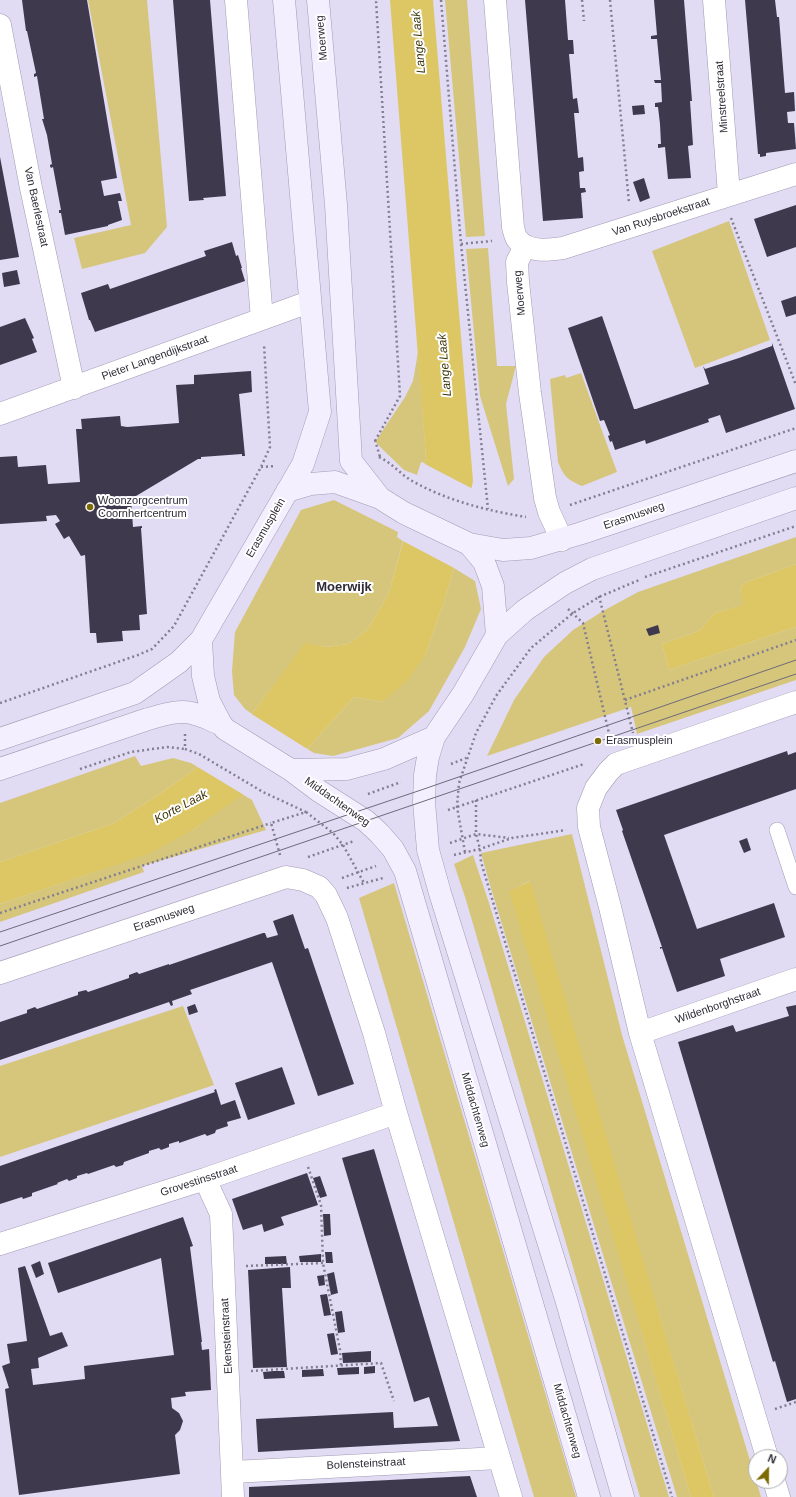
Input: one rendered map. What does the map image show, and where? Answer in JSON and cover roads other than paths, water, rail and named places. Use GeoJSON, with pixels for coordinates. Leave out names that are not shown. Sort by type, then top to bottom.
{"type":"FeatureCollection","features":[{"type":"Feature","properties":{"kind":"main road"},"geometry":{"type":"LineString","coordinates":[[284,0],[320,412],[303,464],[287,491]]}},
{"type":"Feature","properties":{"kind":"main road","name":"Moerweg"},"geometry":{"type":"LineString","coordinates":[[318,0],[336,205],[352,461],[380,498]]}},
{"type":"Feature","properties":{"kind":"main road","name":"Erasmusweg"},"geometry":{"type":"LineString","coordinates":[[469,544],[503,550],[532,548],[796,462]]}},
{"type":"Feature","properties":{"kind":"main road","name":"Erasmusplein"},"geometry":{"type":"LineString","coordinates":[[201,640],[287,491],[311,484],[334,482],[380,498],[404,513],[469,544],[484,562],[493,586],[497,636]]}},
{"type":"Feature","properties":{"kind":"main road"},"geometry":{"type":"LineString","coordinates":[[623,1497],[566,1299],[428,850],[424,789],[428,757],[434,737],[463,694],[497,636],[526,610],[565,584],[592,569],[796,498]]}},
{"type":"Feature","properties":{"kind":"main road"},"geometry":{"type":"LineString","coordinates":[[201,640],[203,676],[209,701],[223,726]]}},
{"type":"Feature","properties":{"kind":"main road"},"geometry":{"type":"LineString","coordinates":[[0,739],[135,693],[179,662],[201,640]]}},
{"type":"Feature","properties":{"kind":"main road"},"geometry":{"type":"LineString","coordinates":[[0,769],[148,718],[171,713],[194,713],[223,726],[291,770],[347,769],[384,760],[434,737]]}},
{"type":"Feature","properties":{"kind":"main road","name":"Middachtenweg"},"geometry":{"type":"LineString","coordinates":[[291,770],[366,821],[393,849],[405,871],[589,1497]]}},
{"type":"Feature","properties":{"kind":"street"},"geometry":{"type":"LineString","coordinates":[[236,0],[262,319]]}},
{"type":"Feature","properties":{"kind":"street"},"geometry":{"type":"LineString","coordinates":[[495,0],[513,227],[521,242]]}},
{"type":"Feature","properties":{"kind":"street","name":"Minstreelstraat"},"geometry":{"type":"LineString","coordinates":[[714,0],[726,196]]}},
{"type":"Feature","properties":{"kind":"street","name":"Van Baerlestraat"},"geometry":{"type":"LineString","coordinates":[[0,25],[31,188],[74,388]]}},
{"type":"Feature","properties":{"kind":"street","name":"Van Ruysbroekstraat"},"geometry":{"type":"LineString","coordinates":[[521,242],[544,251],[563,248],[796,174]]}},
{"type":"Feature","properties":{"kind":"street","name":"Moerweg"},"geometry":{"type":"LineString","coordinates":[[521,242],[517,262],[518,282],[530,393],[545,498],[549,512],[572,536]]}},
{"type":"Feature","properties":{"kind":"street","name":"Pieter Langendijkstraat"},"geometry":{"type":"LineString","coordinates":[[0,414],[310,302]]}},
{"type":"Feature","properties":{"kind":"street"},"geometry":{"type":"LineString","coordinates":[[765,1449],[640,1033],[589,827],[588,808],[596,788],[616,764],[638,755],[796,702]]}},
{"type":"Feature","properties":{"kind":"street","name":"Erasmusweg"},"geometry":{"type":"LineString","coordinates":[[0,973],[286,877],[303,880],[319,887],[326,895],[337,918],[374,1033],[396,1112]]}},
{"type":"Feature","properties":{"kind":"street","name":"Wildenborghstraat"},"geometry":{"type":"LineString","coordinates":[[640,1033],[796,979]]}},
{"type":"Feature","properties":{"kind":"street"},"geometry":{"type":"LineString","coordinates":[[396,1112],[511,1497]]}},
{"type":"Feature","properties":{"kind":"street","name":"Grovestinsstraat"},"geometry":{"type":"LineString","coordinates":[[0,1244],[205,1179],[396,1112]]}},
{"type":"Feature","properties":{"kind":"street","name":"Ekensteinstraat"},"geometry":{"type":"LineString","coordinates":[[205,1179],[221,1214],[234,1497]]}},
{"type":"Feature","properties":{"kind":"street","name":"Bolensteinstraat"},"geometry":{"type":"LineString","coordinates":[[233,1472],[499,1458]]}},
{"type":"Feature","properties":{"kind":"lane"},"geometry":{"type":"LineString","coordinates":[[778,830],[796,887]]}},
{"type":"Feature","properties":{"kind":"water"},"geometry":{"type":"Polygon","coordinates":[[[390,0],[433,0],[473,481],[454,568],[425,656],[406,682],[382,702],[354,697],[307,749],[193,830],[148,854],[0,904],[0,862],[114,823],[161,793],[198,767],[252,714],[305,643],[326,647],[348,644],[368,629],[389,593],[426,458],[390,0]]]}},
{"type":"Feature","properties":{"kind":"water"},"geometry":{"type":"Polygon","coordinates":[[[796,564],[796,627],[669,670],[662,644],[699,631],[715,613],[743,605],[740,589],[744,583],[796,564]]]}},
{"type":"Feature","properties":{"kind":"water"},"geometry":{"type":"Polygon","coordinates":[[[530,881],[714,1497],[691,1497],[509,891],[530,881]]]}},
{"type":"Feature","properties":{"kind":"tram line"},"geometry":{"type":"LineString","coordinates":[[0,932],[424,789],[796,660]]}},
{"type":"Feature","properties":{"kind":"tram line"},"geometry":{"type":"LineString","coordinates":[[0,946],[796,674]]}},
{"type":"Feature","properties":{"kind":"place","name":"Woonzorgcentrum Coornhertcentrum"},"geometry":{"type":"Point","coordinates":[90,507]}},
{"type":"Feature","properties":{"kind":"place","name":"Erasmusplein"},"geometry":{"type":"Point","coordinates":[598,741]}},
{"type":"Feature","properties":{"kind":"district","name":"Moerwijk"},"geometry":{"type":"Point","coordinates":[344,587]}},
{"type":"Feature","properties":{"kind":"water label","name":"Lange Laak"},"geometry":{"type":"Point","coordinates":[419,42]}},
{"type":"Feature","properties":{"kind":"water label","name":"Lange Laak"},"geometry":{"type":"Point","coordinates":[445,365]}},
{"type":"Feature","properties":{"kind":"water label","name":"Korte Laak"},"geometry":{"type":"Point","coordinates":[181,807]}}]}
